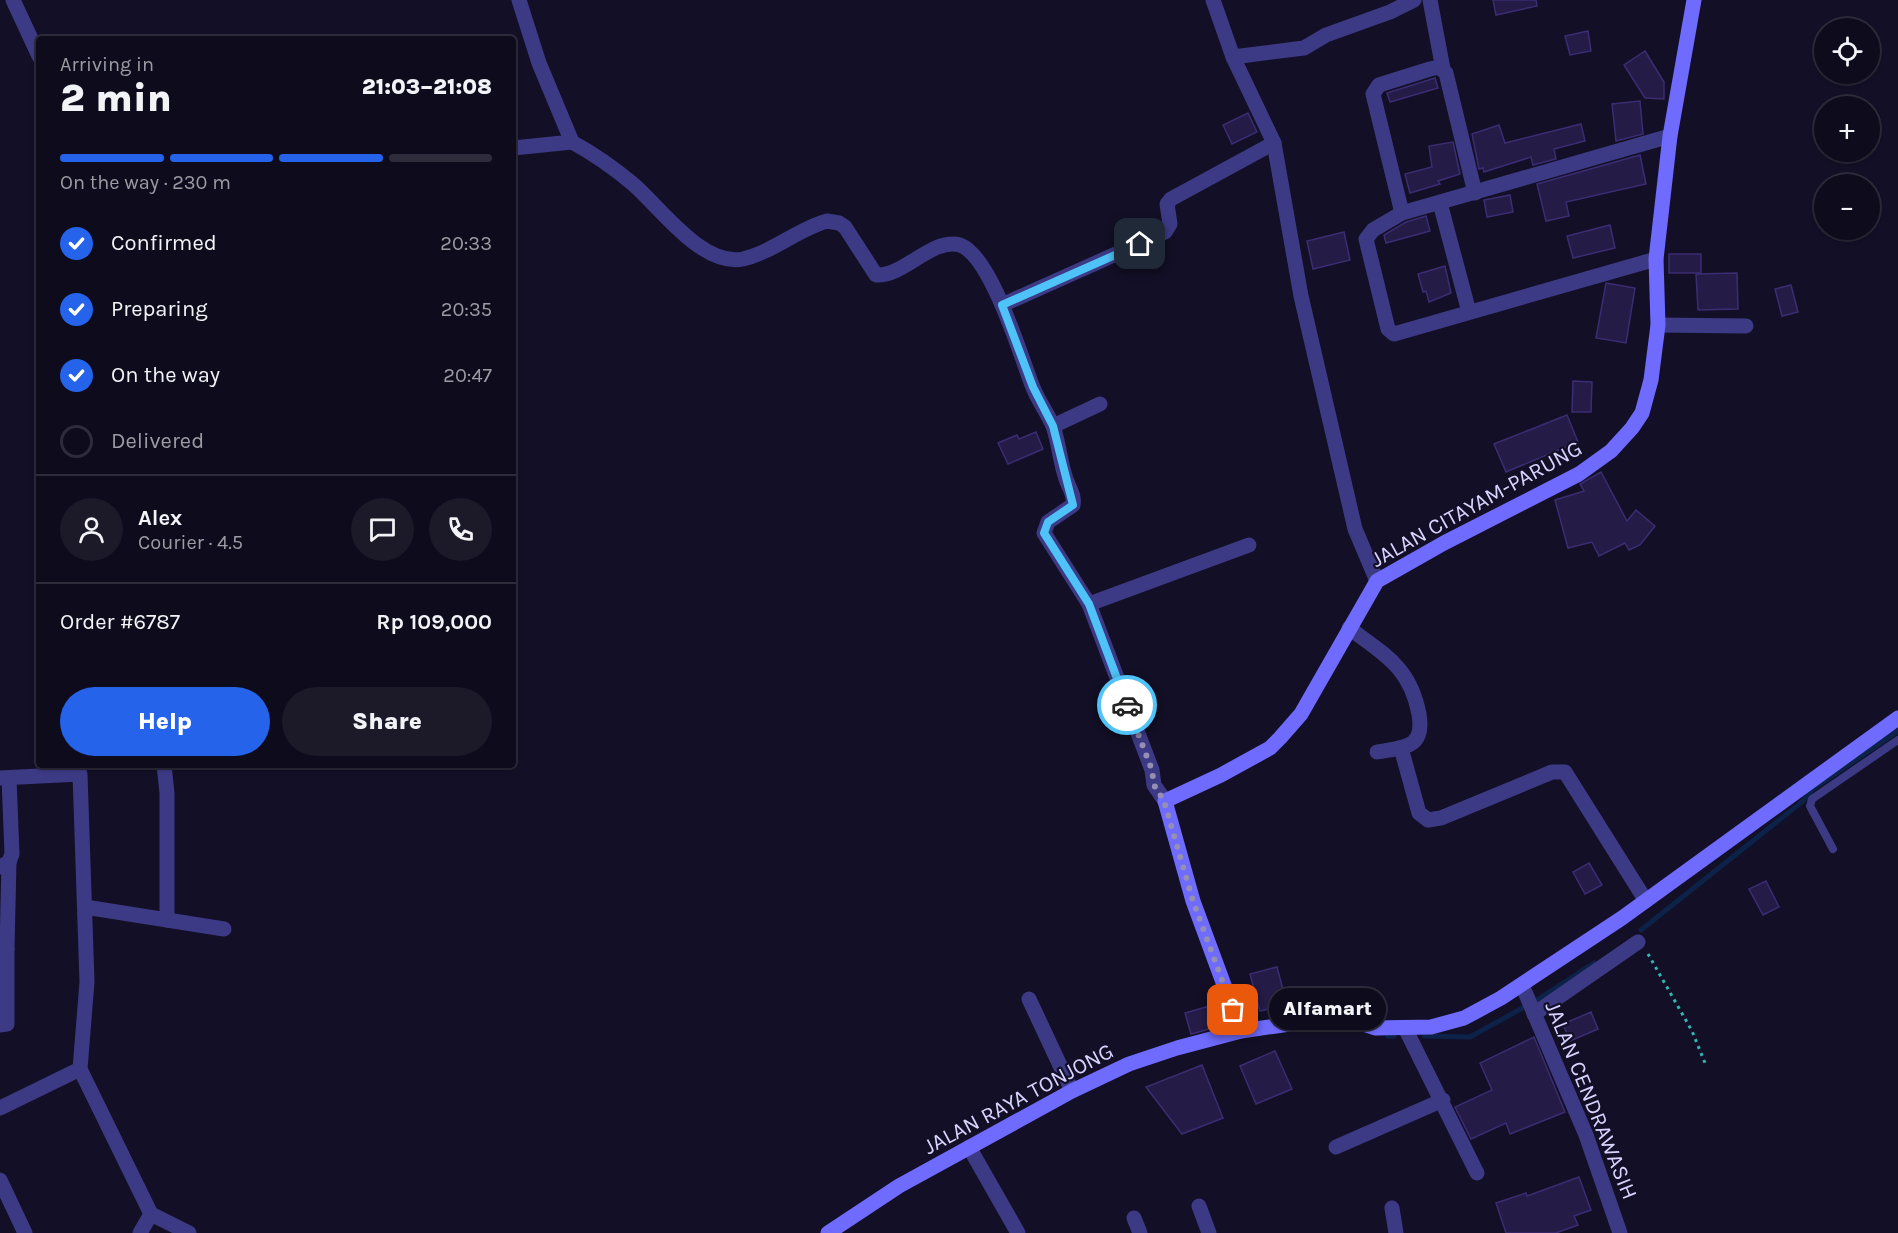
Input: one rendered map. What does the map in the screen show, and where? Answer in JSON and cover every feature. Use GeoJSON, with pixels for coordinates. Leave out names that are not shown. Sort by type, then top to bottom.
{"type":"FeatureCollection","features":[{"type":"Feature","properties":{"kind":"main road","name":"JALAN CITAYAM-PARUNG"},"geometry":{"type":"LineString","coordinates":[[1164,801],[1270,748],[1301,714],[1377,581],[1444,543],[1579,474],[1623,440],[1642,412],[1651,380],[1658,325],[1656,259],[1670,136],[1694,0]]}},
{"type":"Feature","properties":{"kind":"main road"},"geometry":{"type":"LineString","coordinates":[[1164,801],[1193,901],[1241,1031],[1345,1018],[1375,1028],[1431,1027],[1529,1001],[1646,901],[1898,718]]}},
{"type":"Feature","properties":{"kind":"main road","name":"JALAN RAYA TONJONG"},"geometry":{"type":"LineString","coordinates":[[828,1233],[899,1186],[1072,1091],[1130,1064],[1241,1031]]}},
{"type":"Feature","properties":{"kind":"street"},"geometry":{"type":"LineString","coordinates":[[13,0],[36,50]]}},
{"type":"Feature","properties":{"kind":"street"},"geometry":{"type":"LineString","coordinates":[[519,0],[539,63],[572,142],[612,167],[673,225],[702,248],[718,256],[743,259],[820,223],[833,221],[845,227],[876,275],[891,274],[940,246],[953,244],[965,248],[977,259],[1002,305],[1033,387],[1053,426],[1065,478],[1074,502],[1071,507],[1048,522],[1044,533],[1089,604],[1152,770],[1154,785],[1164,801]]}},
{"type":"Feature","properties":{"kind":"street"},"geometry":{"type":"LineString","coordinates":[[1213,0],[1233,57],[1274,143],[1301,296],[1357,536],[1377,581]]}},
{"type":"Feature","properties":{"kind":"street"},"geometry":{"type":"LineString","coordinates":[[1233,57],[1304,48],[1326,35],[1390,12],[1414,0]]}},
{"type":"Feature","properties":{"kind":"street"},"geometry":{"type":"LineString","coordinates":[[1430,0],[1443,69],[1455,106],[1475,193]]}},
{"type":"Feature","properties":{"kind":"street"},"geometry":{"type":"LineString","coordinates":[[1402,213],[1373,94],[1379,85],[1430,69],[1443,69]]}},
{"type":"Feature","properties":{"kind":"street"},"geometry":{"type":"LineString","coordinates":[[1656,259],[1394,334],[1388,329],[1366,239],[1373,230],[1402,213],[1670,136]]}},
{"type":"Feature","properties":{"kind":"street"},"geometry":{"type":"LineString","coordinates":[[516,148],[572,142]]}},
{"type":"Feature","properties":{"kind":"street"},"geometry":{"type":"LineString","coordinates":[[1002,305],[1165,232],[1170,224],[1167,208],[1171,199],[1274,143]]}},
{"type":"Feature","properties":{"kind":"street"},"geometry":{"type":"LineString","coordinates":[[1440,203],[1469,312]]}},
{"type":"Feature","properties":{"kind":"street"},"geometry":{"type":"LineString","coordinates":[[1658,325],[1746,326]]}},
{"type":"Feature","properties":{"kind":"street"},"geometry":{"type":"LineString","coordinates":[[1053,426],[1100,404]]}},
{"type":"Feature","properties":{"kind":"street"},"geometry":{"type":"LineString","coordinates":[[1089,604],[1249,545]]}},
{"type":"Feature","properties":{"kind":"street"},"geometry":{"type":"LineString","coordinates":[[1349,628],[1395,662],[1410,682],[1421,730],[1419,737],[1411,744],[1377,752]]}},
{"type":"Feature","properties":{"kind":"street"},"geometry":{"type":"LineString","coordinates":[[1401,748],[1419,813],[1428,820],[1441,818],[1552,772],[1565,771],[1646,901]]}},
{"type":"Feature","properties":{"kind":"street"},"geometry":{"type":"LineString","coordinates":[[164,768],[167,793],[166,920]]}},
{"type":"Feature","properties":{"kind":"street"},"geometry":{"type":"LineString","coordinates":[[0,1025],[7,1024],[4,864],[12,854],[5,778],[79,769],[87,982],[80,1069],[151,1214],[170,1228],[189,1233]]}},
{"type":"Feature","properties":{"kind":"street"},"geometry":{"type":"LineString","coordinates":[[85,907],[224,929]]}},
{"type":"Feature","properties":{"kind":"street"},"geometry":{"type":"LineString","coordinates":[[1529,1001],[1638,942]]}},
{"type":"Feature","properties":{"kind":"street"},"geometry":{"type":"LineString","coordinates":[[1029,999],[1072,1091]]}},
{"type":"Feature","properties":{"kind":"street","name":"JALAN CENDRAWASIH"},"geometry":{"type":"LineString","coordinates":[[1529,1001],[1586,1135],[1620,1233]]}},
{"type":"Feature","properties":{"kind":"street"},"geometry":{"type":"LineString","coordinates":[[1405,1028],[1443,1100],[1477,1173]]}},
{"type":"Feature","properties":{"kind":"street"},"geometry":{"type":"LineString","coordinates":[[0,1108],[80,1069]]}},
{"type":"Feature","properties":{"kind":"street"},"geometry":{"type":"LineString","coordinates":[[1336,1147],[1443,1100]]}},
{"type":"Feature","properties":{"kind":"street"},"geometry":{"type":"LineString","coordinates":[[969,1146],[1018,1233]]}},
{"type":"Feature","properties":{"kind":"street"},"geometry":{"type":"LineString","coordinates":[[0,1180],[25,1233]]}},
{"type":"Feature","properties":{"kind":"street"},"geometry":{"type":"LineString","coordinates":[[1199,1206],[1209,1233]]}},
{"type":"Feature","properties":{"kind":"street"},"geometry":{"type":"LineString","coordinates":[[1392,1208],[1396,1233]]}},
{"type":"Feature","properties":{"kind":"street"},"geometry":{"type":"LineString","coordinates":[[140,1233],[151,1214]]}},
{"type":"Feature","properties":{"kind":"street"},"geometry":{"type":"LineString","coordinates":[[1134,1218],[1140,1233]]}},
{"type":"Feature","properties":{"kind":"lane"},"geometry":{"type":"LineString","coordinates":[[1833,849],[1810,806],[1812,799],[1898,740]]}},
{"type":"Feature","properties":{"kind":"path"},"geometry":{"type":"LineString","coordinates":[[1638,942],[1657,966],[1692,1031],[1705,1063]]}},
{"type":"Feature","properties":{"kind":"building"},"geometry":{"type":"Polygon","coordinates":[[[1493,0],[1536,0],[1537,6],[1496,15],[1493,0]]]}},
{"type":"Feature","properties":{"kind":"building"},"geometry":{"type":"Polygon","coordinates":[[[1588,31],[1591,51],[1570,55],[1565,36],[1588,31]]]}},
{"type":"Feature","properties":{"kind":"building"},"geometry":{"type":"Polygon","coordinates":[[[1645,51],[1664,82],[1664,99],[1645,98],[1624,65],[1645,51]]]}},
{"type":"Feature","properties":{"kind":"building"},"geometry":{"type":"Polygon","coordinates":[[[1435,78],[1438,88],[1390,102],[1387,93],[1435,78]]]}},
{"type":"Feature","properties":{"kind":"building"},"geometry":{"type":"Polygon","coordinates":[[[1640,101],[1643,134],[1616,141],[1612,104],[1640,101]]]}},
{"type":"Feature","properties":{"kind":"building"},"geometry":{"type":"Polygon","coordinates":[[[1248,113],[1257,132],[1232,144],[1223,125],[1248,113]]]}},
{"type":"Feature","properties":{"kind":"building"},"geometry":{"type":"Polygon","coordinates":[[[1581,124],[1585,141],[1554,149],[1556,159],[1533,165],[1531,157],[1484,172],[1483,168],[1479,169],[1472,134],[1499,125],[1505,143],[1581,124]]]}},
{"type":"Feature","properties":{"kind":"building"},"geometry":{"type":"Polygon","coordinates":[[[1453,142],[1460,174],[1438,181],[1440,184],[1410,193],[1405,174],[1432,167],[1429,146],[1453,142]]]}},
{"type":"Feature","properties":{"kind":"building"},"geometry":{"type":"Polygon","coordinates":[[[1640,155],[1646,184],[1566,202],[1569,216],[1546,221],[1537,184],[1640,155]]]}},
{"type":"Feature","properties":{"kind":"building"},"geometry":{"type":"Polygon","coordinates":[[[1510,195],[1513,212],[1487,217],[1484,200],[1510,195]]]}},
{"type":"Feature","properties":{"kind":"building"},"geometry":{"type":"Polygon","coordinates":[[[1426,216],[1430,231],[1386,243],[1384,235],[1406,222],[1426,216]]]}},
{"type":"Feature","properties":{"kind":"building"},"geometry":{"type":"Polygon","coordinates":[[[1610,225],[1615,248],[1573,258],[1567,236],[1610,225]]]}},
{"type":"Feature","properties":{"kind":"building"},"geometry":{"type":"Polygon","coordinates":[[[1344,232],[1350,260],[1313,269],[1307,241],[1344,232]]]}},
{"type":"Feature","properties":{"kind":"building"},"geometry":{"type":"Polygon","coordinates":[[[1669,254],[1701,254],[1701,273],[1669,273],[1669,254]]]}},
{"type":"Feature","properties":{"kind":"building"},"geometry":{"type":"Polygon","coordinates":[[[1445,266],[1451,293],[1429,302],[1426,291],[1423,292],[1418,274],[1445,266]]]}},
{"type":"Feature","properties":{"kind":"building"},"geometry":{"type":"Polygon","coordinates":[[[1737,273],[1738,309],[1698,310],[1696,274],[1737,273]]]}},
{"type":"Feature","properties":{"kind":"building"},"geometry":{"type":"Polygon","coordinates":[[[1606,283],[1635,288],[1626,343],[1596,338],[1606,283]]]}},
{"type":"Feature","properties":{"kind":"building"},"geometry":{"type":"Polygon","coordinates":[[[1791,285],[1798,312],[1782,316],[1775,289],[1791,285]]]}},
{"type":"Feature","properties":{"kind":"building"},"geometry":{"type":"Polygon","coordinates":[[[1573,381],[1592,382],[1591,412],[1572,412],[1573,381]]]}},
{"type":"Feature","properties":{"kind":"building"},"geometry":{"type":"Polygon","coordinates":[[[1567,415],[1578,442],[1506,472],[1494,444],[1567,415]]]}},
{"type":"Feature","properties":{"kind":"building"},"geometry":{"type":"Polygon","coordinates":[[[1036,432],[1043,449],[1008,464],[998,443],[1017,435],[1019,439],[1036,432]]]}},
{"type":"Feature","properties":{"kind":"building"},"geometry":{"type":"Polygon","coordinates":[[[1601,472],[1627,521],[1636,510],[1655,526],[1640,545],[1629,550],[1625,543],[1599,556],[1592,542],[1568,548],[1555,500],[1584,491],[1580,484],[1601,472]]]}},
{"type":"Feature","properties":{"kind":"building"},"geometry":{"type":"Polygon","coordinates":[[[1589,863],[1602,885],[1585,894],[1573,872],[1589,863]]]}},
{"type":"Feature","properties":{"kind":"building"},"geometry":{"type":"Polygon","coordinates":[[[1766,881],[1779,907],[1763,915],[1749,889],[1766,881]]]}},
{"type":"Feature","properties":{"kind":"building"},"geometry":{"type":"Polygon","coordinates":[[[1277,967],[1287,1005],[1260,1011],[1250,974],[1277,967]]]}},
{"type":"Feature","properties":{"kind":"building"},"geometry":{"type":"Polygon","coordinates":[[[1220,1003],[1228,1024],[1191,1034],[1185,1013],[1220,1003]]]}},
{"type":"Feature","properties":{"kind":"building"},"geometry":{"type":"Polygon","coordinates":[[[1591,1012],[1598,1029],[1570,1041],[1563,1024],[1591,1012]]]}},
{"type":"Feature","properties":{"kind":"building"},"geometry":{"type":"Polygon","coordinates":[[[1534,1037],[1565,1112],[1510,1134],[1506,1123],[1471,1139],[1455,1107],[1492,1090],[1480,1063],[1534,1037]]]}},
{"type":"Feature","properties":{"kind":"building"},"geometry":{"type":"Polygon","coordinates":[[[1275,1051],[1292,1089],[1256,1104],[1240,1066],[1275,1051]]]}},
{"type":"Feature","properties":{"kind":"building"},"geometry":{"type":"Polygon","coordinates":[[[1202,1065],[1223,1118],[1182,1134],[1146,1087],[1202,1065]]]}},
{"type":"Feature","properties":{"kind":"building"},"geometry":{"type":"Polygon","coordinates":[[[1579,1177],[1591,1210],[1574,1216],[1578,1225],[1556,1233],[1506,1233],[1496,1203],[1526,1193],[1527,1196],[1579,1177]]]}},
{"type":"Feature","properties":{"kind":"waterway"},"geometry":{"type":"LineString","coordinates":[[1641,930],[1803,801],[1813,789],[1898,731]]}},
{"type":"Feature","properties":{"kind":"waterway"},"geometry":{"type":"LineString","coordinates":[[1424,1036],[1470,1037],[1537,1000],[1594,963]]}},
{"type":"Feature","properties":{"kind":"waterway"},"geometry":{"type":"LineString","coordinates":[[1388,1036],[1394,1036]]}},
{"type":"Feature","properties":{"kind":"way so far"},"geometry":{"type":"LineString","coordinates":[[1127,705],[1152,770],[1154,785],[1164,801],[1193,901],[1233,1010]]}},
{"type":"Feature","properties":{"kind":"place","name":"Alfamart"},"geometry":{"type":"Point","coordinates":[1233,1010]}},
{"type":"Feature","properties":{"kind":"route"},"geometry":{"type":"LineString","coordinates":[[1127,705],[1089,604],[1044,533],[1044,527],[1048,522],[1071,507],[1074,498],[1065,478],[1053,426],[1033,387],[1002,305],[1140,244]]}}]}
